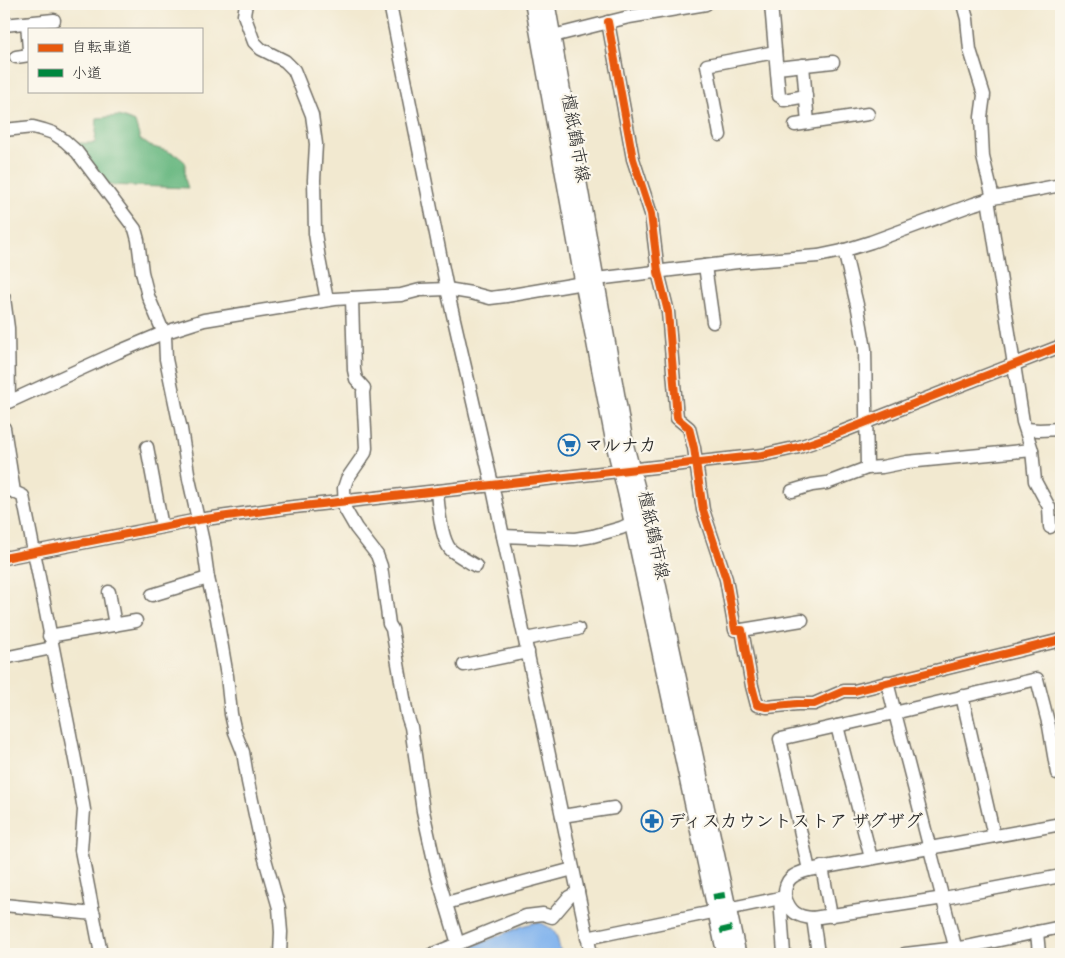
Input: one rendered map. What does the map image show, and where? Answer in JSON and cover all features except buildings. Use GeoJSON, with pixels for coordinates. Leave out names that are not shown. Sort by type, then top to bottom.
{"type":"FeatureCollection","features":[{"type":"Feature","properties":{"kind":"main road","name":"檀紙鶴市線"},"geometry":{"type":"LineString","coordinates":[[533,4],[626,446],[626,470],[632,523],[722,910],[738,954]]}},
{"type":"Feature","properties":{"kind":"main road","name":"檀紙鶴市線"},"geometry":{"type":"LineString","coordinates":[[547,4],[590,281]]}},
{"type":"Feature","properties":{"kind":"main road","name":"檀紙鶴市線"},"geometry":{"type":"LineString","coordinates":[[626,470],[722,910],[725,954]]}},
{"type":"Feature","properties":{"kind":"street"},"geometry":{"type":"LineString","coordinates":[[246,4],[244,16],[254,42],[261,49],[285,61],[294,70],[312,115],[316,144],[314,180],[318,259],[327,300]]}},
{"type":"Feature","properties":{"kind":"street"},"geometry":{"type":"LineString","coordinates":[[390,4],[447,289],[492,484],[591,954]]}},
{"type":"Feature","properties":{"kind":"street"},"geometry":{"type":"LineString","coordinates":[[553,36],[629,17],[706,4]]}},
{"type":"Feature","properties":{"kind":"street"},"geometry":{"type":"LineString","coordinates":[[770,4],[782,98],[806,96]]}},
{"type":"Feature","properties":{"kind":"street"},"geometry":{"type":"LineString","coordinates":[[963,4],[967,19],[970,50],[984,95],[981,117],[983,157],[991,199],[1017,388],[1023,422],[1032,450],[1035,481],[1049,507],[1050,527]]}},
{"type":"Feature","properties":{"kind":"street"},"geometry":{"type":"LineString","coordinates":[[4,25],[54,20]]}},
{"type":"Feature","properties":{"kind":"street"},"geometry":{"type":"LineString","coordinates":[[27,22],[28,36]]}},
{"type":"Feature","properties":{"kind":"street"},"geometry":{"type":"LineString","coordinates":[[608,22],[633,159],[651,214],[658,272],[668,312],[677,418],[689,428],[694,448],[703,510],[726,578],[735,630],[802,620]]}},
{"type":"Feature","properties":{"kind":"street"},"geometry":{"type":"LineString","coordinates":[[720,135],[707,65],[775,52]]}},
{"type":"Feature","properties":{"kind":"street"},"geometry":{"type":"LineString","coordinates":[[777,68],[833,62]]}},
{"type":"Feature","properties":{"kind":"street"},"geometry":{"type":"LineString","coordinates":[[803,65],[808,123]]}},
{"type":"Feature","properties":{"kind":"street"},"geometry":{"type":"LineString","coordinates":[[795,125],[868,114]]}},
{"type":"Feature","properties":{"kind":"street"},"geometry":{"type":"LineString","coordinates":[[4,130],[32,128],[44,130],[53,133],[65,141],[77,152],[135,229],[148,296],[164,333],[166,359],[182,429],[189,479],[217,618],[227,676],[231,714],[235,732],[243,752],[265,858],[279,908],[280,954]]}},
{"type":"Feature","properties":{"kind":"street"},"geometry":{"type":"LineString","coordinates":[[4,298],[8,328],[6,403],[118,352],[164,333],[204,320],[327,300],[401,295],[420,290],[447,289],[490,298],[590,281],[658,272],[738,262],[818,256],[871,242],[991,199],[1061,185]]}},
{"type":"Feature","properties":{"kind":"street"},"geometry":{"type":"LineString","coordinates":[[844,250],[858,309],[864,349],[867,468]]}},
{"type":"Feature","properties":{"kind":"street"},"geometry":{"type":"LineString","coordinates":[[705,266],[713,322]]}},
{"type":"Feature","properties":{"kind":"street"},"geometry":{"type":"LineString","coordinates":[[352,298],[354,370],[356,379],[364,388],[362,392],[366,448],[361,460],[347,479],[344,488],[345,509],[381,566],[389,624],[392,629],[407,715],[411,727],[423,811],[437,874],[458,944]]}},
{"type":"Feature","properties":{"kind":"street"},"geometry":{"type":"LineString","coordinates":[[4,558],[198,520],[285,508],[764,455],[807,444],[1061,346]]}},
{"type":"Feature","properties":{"kind":"street"},"geometry":{"type":"LineString","coordinates":[[4,428],[14,492],[23,496],[84,810],[81,850],[101,954]]}},
{"type":"Feature","properties":{"kind":"street"},"geometry":{"type":"LineString","coordinates":[[1026,429],[1061,429]]}},
{"type":"Feature","properties":{"kind":"street"},"geometry":{"type":"LineString","coordinates":[[147,447],[162,527]]}},
{"type":"Feature","properties":{"kind":"street"},"geometry":{"type":"LineString","coordinates":[[792,491],[827,483],[867,468],[907,462],[1032,450]]}},
{"type":"Feature","properties":{"kind":"street"},"geometry":{"type":"LineString","coordinates":[[436,491],[444,536],[450,549],[476,566]]}},
{"type":"Feature","properties":{"kind":"street"},"geometry":{"type":"LineString","coordinates":[[503,536],[575,539],[621,528],[632,523]]}},
{"type":"Feature","properties":{"kind":"street"},"geometry":{"type":"LineString","coordinates":[[152,595],[208,578]]}},
{"type":"Feature","properties":{"kind":"street"},"geometry":{"type":"LineString","coordinates":[[109,592],[115,625]]}},
{"type":"Feature","properties":{"kind":"street"},"geometry":{"type":"LineString","coordinates":[[4,658],[51,642],[136,621]]}},
{"type":"Feature","properties":{"kind":"street"},"geometry":{"type":"LineString","coordinates":[[525,639],[578,628]]}},
{"type":"Feature","properties":{"kind":"street"},"geometry":{"type":"LineString","coordinates":[[742,630],[757,705],[767,707],[814,704],[844,691],[854,691],[1061,640]]}},
{"type":"Feature","properties":{"kind":"street"},"geometry":{"type":"LineString","coordinates":[[464,665],[528,652]]}},
{"type":"Feature","properties":{"kind":"street"},"geometry":{"type":"LineString","coordinates":[[809,870],[780,739],[1037,679],[1049,726],[1057,773],[1061,773]]}},
{"type":"Feature","properties":{"kind":"street"},"geometry":{"type":"LineString","coordinates":[[887,682],[957,951]]}},
{"type":"Feature","properties":{"kind":"street"},"geometry":{"type":"LineString","coordinates":[[962,696],[994,836]]}},
{"type":"Feature","properties":{"kind":"street"},"geometry":{"type":"LineString","coordinates":[[837,726],[871,858]]}},
{"type":"Feature","properties":{"kind":"street"},"geometry":{"type":"LineString","coordinates":[[562,816],[614,808]]}},
{"type":"Feature","properties":{"kind":"street"},"geometry":{"type":"LineString","coordinates":[[784,954],[782,898],[790,879],[795,874],[822,867],[1061,824]]}},
{"type":"Feature","properties":{"kind":"street"},"geometry":{"type":"LineString","coordinates":[[822,867],[831,916]]}},
{"type":"Feature","properties":{"kind":"street"},"geometry":{"type":"LineString","coordinates":[[446,902],[573,870]]}},
{"type":"Feature","properties":{"kind":"street"},"geometry":{"type":"LineString","coordinates":[[782,898],[794,913],[813,918],[944,898],[1061,876]]}},
{"type":"Feature","properties":{"kind":"street"},"geometry":{"type":"LineString","coordinates":[[433,954],[526,916],[543,914],[552,917],[569,897],[578,892]]}},
{"type":"Feature","properties":{"kind":"street"},"geometry":{"type":"LineString","coordinates":[[587,938],[782,898]]}},
{"type":"Feature","properties":{"kind":"street"},"geometry":{"type":"LineString","coordinates":[[4,905],[94,914]]}},
{"type":"Feature","properties":{"kind":"street"},"geometry":{"type":"LineString","coordinates":[[813,918],[818,954]]}},
{"type":"Feature","properties":{"kind":"street"},"geometry":{"type":"LineString","coordinates":[[905,954],[944,949],[957,951],[1061,927]]}},
{"type":"Feature","properties":{"kind":"street"},"geometry":{"type":"LineString","coordinates":[[1037,932],[1040,954]]}},
{"type":"Feature","properties":{"kind":"green space"},"geometry":{"type":"Polygon","coordinates":[[[119,116],[135,122],[140,139],[150,146],[178,156],[185,162],[185,179],[188,188],[107,185],[77,148],[77,143],[95,143],[97,118],[119,116]]]}},
{"type":"Feature","properties":{"kind":"water"},"geometry":{"type":"Polygon","coordinates":[[[537,922],[553,930],[561,954],[454,954],[525,925],[537,922]]]}},
{"type":"Feature","properties":{"kind":"marked path"},"geometry":{"type":"LineString","coordinates":[[713,897],[725,895]]}},
{"type":"Feature","properties":{"kind":"marked path"},"geometry":{"type":"LineString","coordinates":[[720,931],[732,928]]}},
{"type":"Feature","properties":{"kind":"cycle path"},"geometry":{"type":"LineString","coordinates":[[608,22],[633,159],[651,214],[658,272],[668,312],[677,418],[689,428],[694,448],[703,510],[726,579],[735,630],[742,630],[757,705],[767,707],[814,704],[844,691],[854,691],[1061,640]]}},
{"type":"Feature","properties":{"kind":"cycle path"},"geometry":{"type":"LineString","coordinates":[[4,558],[198,520],[285,508],[763,455],[799,447],[831,436],[1061,346]]}},
{"type":"Feature","properties":{"kind":"place","name":"マルナカ"},"geometry":{"type":"Point","coordinates":[569,445]}},
{"type":"Feature","properties":{"kind":"place","name":"ディスカウントストア ザグザグ"},"geometry":{"type":"Point","coordinates":[652,821]}}]}
